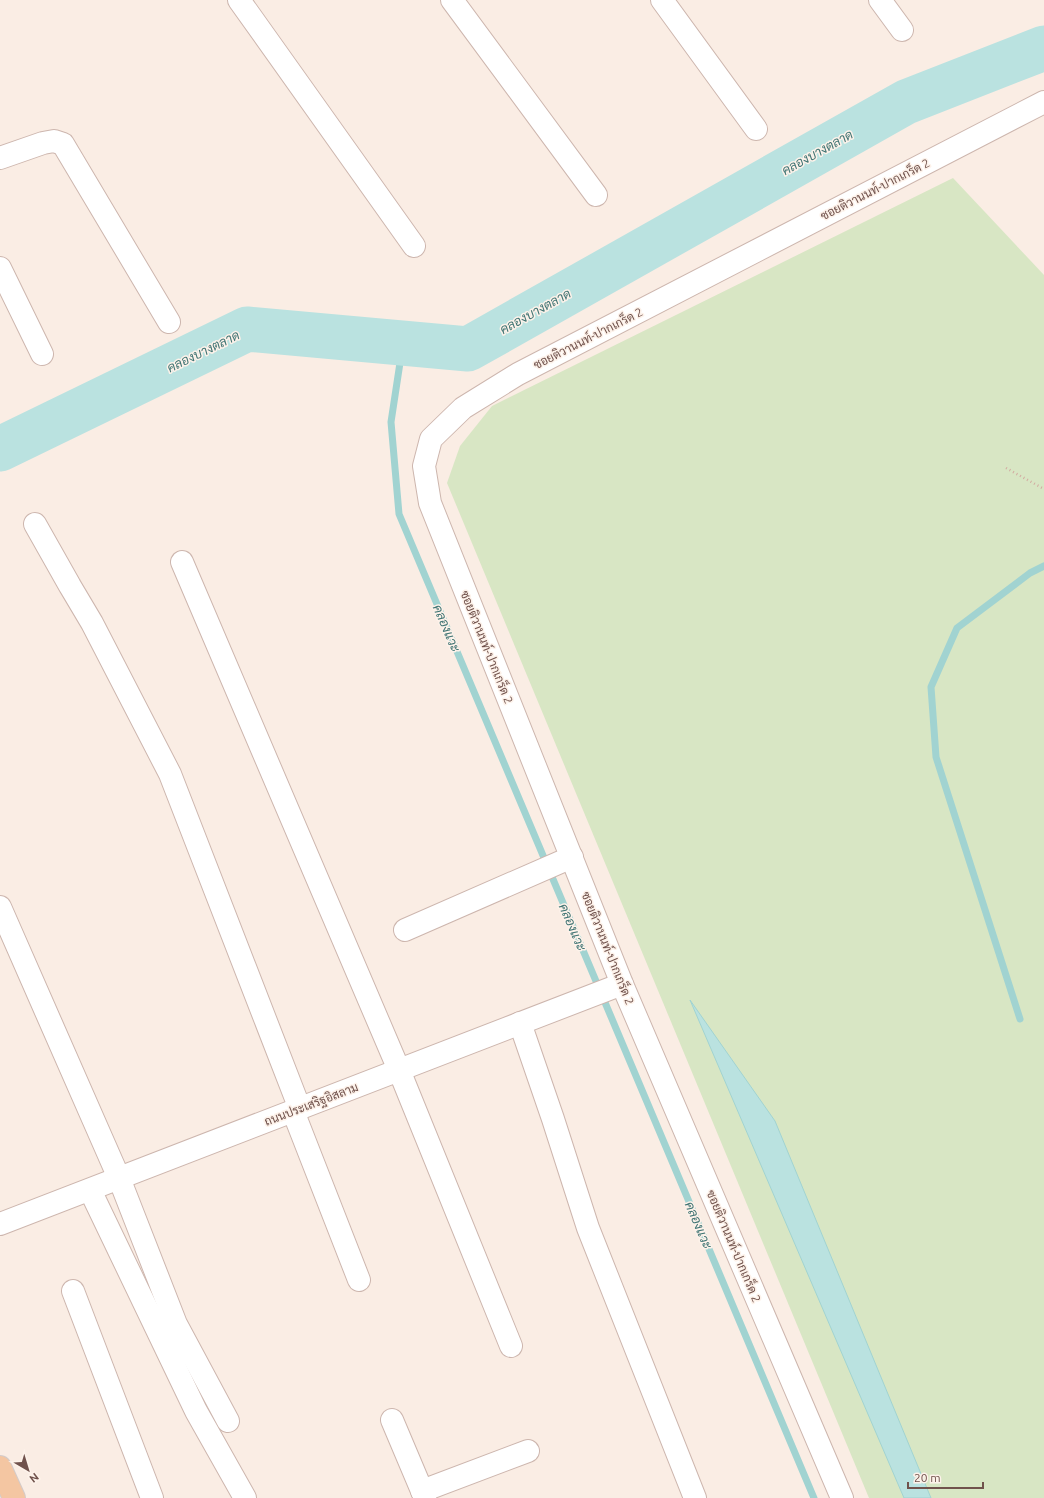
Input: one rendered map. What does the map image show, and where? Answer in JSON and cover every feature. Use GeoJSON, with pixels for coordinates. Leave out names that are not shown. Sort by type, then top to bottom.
{"type":"FeatureCollection","features":[{"type":"Feature","properties":{"kind":"main road"},"geometry":{"type":"LineString","coordinates":[[0,1467],[14,1498]]}},
{"type":"Feature","properties":{"kind":"street"},"geometry":{"type":"LineString","coordinates":[[239,0],[414,246]]}},
{"type":"Feature","properties":{"kind":"street"},"geometry":{"type":"LineString","coordinates":[[452,0],[596,195]]}},
{"type":"Feature","properties":{"kind":"street"},"geometry":{"type":"LineString","coordinates":[[662,0],[756,129]]}},
{"type":"Feature","properties":{"kind":"street"},"geometry":{"type":"LineString","coordinates":[[880,0],[902,30]]}},
{"type":"Feature","properties":{"kind":"street","name":"ซอยติวานนท์-ปากเกร็ด 2"},"geometry":{"type":"LineString","coordinates":[[842,1498],[617,985],[565,860],[430,503],[424,466],[431,439],[463,408],[518,374],[1044,102]]}},
{"type":"Feature","properties":{"kind":"street"},"geometry":{"type":"LineString","coordinates":[[0,158],[43,143],[54,141],[63,144],[169,322]]}},
{"type":"Feature","properties":{"kind":"street"},"geometry":{"type":"LineString","coordinates":[[0,268],[42,354]]}},
{"type":"Feature","properties":{"kind":"street"},"geometry":{"type":"LineString","coordinates":[[35,524],[92,623],[170,774],[297,1110],[359,1280]]}},
{"type":"Feature","properties":{"kind":"street"},"geometry":{"type":"LineString","coordinates":[[182,562],[399,1070],[512,1346]]}},
{"type":"Feature","properties":{"kind":"street"},"geometry":{"type":"LineString","coordinates":[[405,930],[565,860]]}},
{"type":"Feature","properties":{"kind":"street"},"geometry":{"type":"LineString","coordinates":[[0,907],[119,1178],[176,1324],[228,1421]]}},
{"type":"Feature","properties":{"kind":"street","name":"ถนนประเสริฐอิสลาม"},"geometry":{"type":"LineString","coordinates":[[0,1224],[617,985]]}},
{"type":"Feature","properties":{"kind":"street"},"geometry":{"type":"LineString","coordinates":[[520,1023],[588,1228],[695,1498]]}},
{"type":"Feature","properties":{"kind":"street"},"geometry":{"type":"LineString","coordinates":[[90,1190],[196,1411],[245,1498]]}},
{"type":"Feature","properties":{"kind":"street"},"geometry":{"type":"LineString","coordinates":[[73,1291],[152,1498]]}},
{"type":"Feature","properties":{"kind":"street"},"geometry":{"type":"LineString","coordinates":[[392,1420],[424,1494],[528,1451]]}},
{"type":"Feature","properties":{"kind":"path"},"geometry":{"type":"LineString","coordinates":[[1006,468],[1044,489]]}},
{"type":"Feature","properties":{"kind":"green space"},"geometry":{"type":"Polygon","coordinates":[[[953,178],[1044,275],[1044,1498],[869,1498],[447,483],[460,446],[492,406],[953,178]]]}},
{"type":"Feature","properties":{"kind":"water"},"geometry":{"type":"Polygon","coordinates":[[[690,1000],[775,1121],[931,1498],[904,1498],[690,1000]]]}},
{"type":"Feature","properties":{"kind":"waterway","name":"คลองบางตลาด"},"geometry":{"type":"LineString","coordinates":[[0,449],[247,329],[468,349],[906,102],[1044,48]]}},
{"type":"Feature","properties":{"kind":"waterway","name":"คลองแวะ"},"geometry":{"type":"LineString","coordinates":[[403,343],[391,422],[399,514],[814,1498]]}},
{"type":"Feature","properties":{"kind":"waterway"},"geometry":{"type":"LineString","coordinates":[[1020,1019],[936,757],[931,687],[957,628],[1030,573],[1044,566]]}}]}
